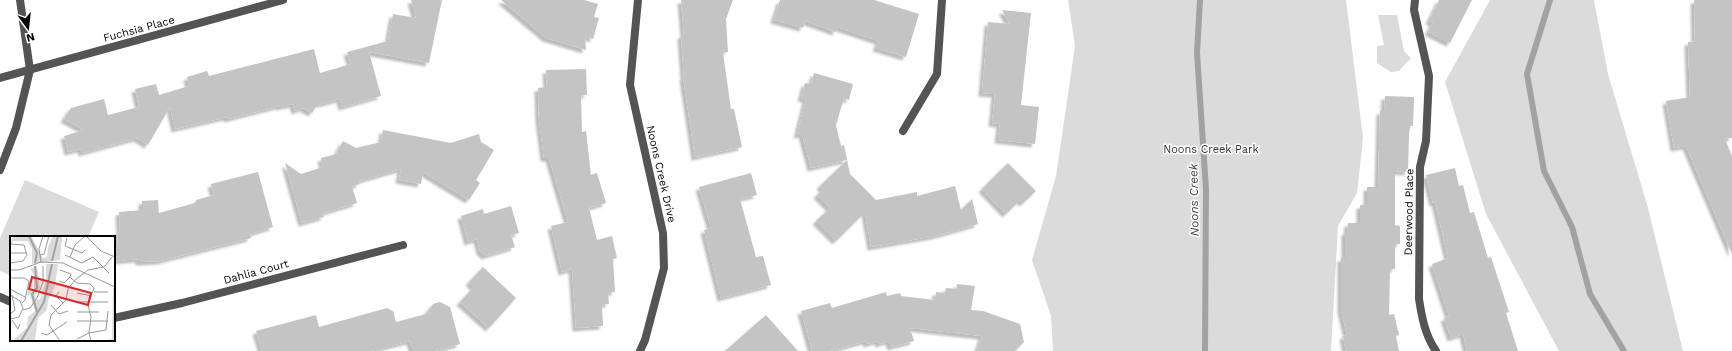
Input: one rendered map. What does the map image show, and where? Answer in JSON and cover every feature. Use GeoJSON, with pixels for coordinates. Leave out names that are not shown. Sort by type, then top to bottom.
{"type":"FeatureCollection","features":[{"type":"Feature","properties":{"kind":"street"},"geometry":{"type":"LineString","coordinates":[[0,170],[16,128],[30,70],[20,0]]}},
{"type":"Feature","properties":{"kind":"street","name":"Fuchsia Place"},"geometry":{"type":"LineString","coordinates":[[0,78],[283,0]]}},
{"type":"Feature","properties":{"kind":"street","name":"Noons Creek Drive"},"geometry":{"type":"LineString","coordinates":[[638,0],[630,85],[663,233],[664,261],[662,276],[645,340],[640,351]]}},
{"type":"Feature","properties":{"kind":"street"},"geometry":{"type":"LineString","coordinates":[[903,131],[937,74],[942,0]]}},
{"type":"Feature","properties":{"kind":"street","name":"Deerwood Place"},"geometry":{"type":"LineString","coordinates":[[1415,0],[1414,10],[1429,76],[1426,141],[1420,167],[1419,299],[1422,319],[1428,340],[1436,351]]}},
{"type":"Feature","properties":{"kind":"street","name":"Dahlia Court"},"geometry":{"type":"LineString","coordinates":[[115,318],[182,303],[403,245]]}},
{"type":"Feature","properties":{"kind":"street"},"geometry":{"type":"LineString","coordinates":[[0,297],[10,302]]}},
{"type":"Feature","properties":{"kind":"green space","name":"Noons Creek Park"},"geometry":{"type":"Polygon","coordinates":[[[1068,0],[1346,0],[1363,138],[1357,193],[1338,226],[1331,351],[1053,351],[1051,316],[1032,260],[1056,176],[1075,46],[1068,0]]]}},
{"type":"Feature","properties":{"kind":"green space"},"geometry":{"type":"Polygon","coordinates":[[[1490,0],[1594,0],[1608,74],[1648,208],[1683,351],[1559,351],[1486,214],[1445,82],[1490,0]]]}},
{"type":"Feature","properties":{"kind":"green space"},"geometry":{"type":"Polygon","coordinates":[[[1378,15],[1397,15],[1404,51],[1411,58],[1399,71],[1391,72],[1377,63],[1377,46],[1384,45],[1378,15]]]}},
{"type":"Feature","properties":{"kind":"green space"},"geometry":{"type":"Polygon","coordinates":[[[25,180],[99,212],[88,236],[10,236],[10,276],[0,271],[0,238],[25,180]]]}},
{"type":"Feature","properties":{"kind":"building"},"geometry":{"type":"Polygon","coordinates":[[[411,0],[442,0],[429,63],[369,52],[381,96],[342,107],[340,99],[317,105],[312,113],[303,108],[295,111],[293,104],[279,106],[228,119],[227,117],[175,129],[170,107],[148,145],[137,138],[82,153],[81,149],[68,152],[64,136],[84,130],[64,119],[71,108],[104,99],[108,115],[139,107],[135,89],[156,84],[159,95],[189,86],[187,77],[207,71],[209,76],[314,49],[320,73],[351,64],[347,52],[388,41],[393,14],[416,18],[411,0]]]}},
{"type":"Feature","properties":{"kind":"building"},"geometry":{"type":"Polygon","coordinates":[[[501,0],[584,0],[598,4],[594,17],[599,18],[593,39],[585,36],[586,50],[546,38],[501,0]]]}},
{"type":"Feature","properties":{"kind":"building"},"geometry":{"type":"Polygon","coordinates":[[[681,0],[733,0],[726,19],[728,52],[723,53],[731,109],[734,109],[742,147],[695,157],[683,77],[681,35],[684,35],[681,0]]]}},
{"type":"Feature","properties":{"kind":"building"},"geometry":{"type":"Polygon","coordinates":[[[780,0],[874,0],[919,14],[906,57],[876,48],[879,41],[837,27],[836,32],[805,21],[803,28],[774,20],[780,0]]]}},
{"type":"Feature","properties":{"kind":"building"},"geometry":{"type":"Polygon","coordinates":[[[1439,0],[1472,0],[1450,43],[1428,32],[1433,23],[1429,21],[1439,0]]]}},
{"type":"Feature","properties":{"kind":"building"},"geometry":{"type":"Polygon","coordinates":[[[1694,0],[1732,0],[1732,138],[1725,139],[1732,156],[1732,254],[1686,146],[1674,148],[1666,101],[1690,97],[1688,42],[1695,41],[1694,0]]]}},
{"type":"Feature","properties":{"kind":"building"},"geometry":{"type":"Polygon","coordinates":[[[1002,10],[1031,13],[1021,105],[1039,107],[1035,144],[998,140],[1000,124],[992,123],[995,94],[982,93],[988,22],[1010,24],[1002,10]]]}},
{"type":"Feature","properties":{"kind":"building"},"geometry":{"type":"Polygon","coordinates":[[[586,69],[587,95],[581,95],[582,132],[586,131],[591,175],[597,173],[606,203],[589,208],[597,240],[612,236],[617,258],[613,259],[615,292],[608,293],[609,304],[602,305],[603,326],[576,328],[572,269],[562,272],[551,226],[568,222],[549,158],[544,158],[539,119],[538,88],[547,87],[546,70],[586,69]]]}},
{"type":"Feature","properties":{"kind":"building"},"geometry":{"type":"Polygon","coordinates":[[[814,73],[853,84],[849,100],[844,98],[836,125],[841,146],[844,145],[850,174],[876,200],[917,192],[917,196],[955,186],[961,210],[972,199],[978,224],[935,236],[871,247],[865,212],[836,241],[816,221],[830,208],[817,195],[823,189],[820,186],[847,160],[811,168],[802,134],[797,135],[806,99],[801,98],[805,83],[811,84],[814,73]]]}},
{"type":"Feature","properties":{"kind":"building"},"geometry":{"type":"Polygon","coordinates":[[[1385,96],[1414,97],[1413,126],[1410,126],[1409,135],[1408,172],[1395,171],[1395,225],[1400,226],[1400,244],[1395,244],[1395,269],[1390,269],[1389,315],[1394,314],[1399,335],[1396,336],[1399,351],[1346,351],[1343,336],[1347,335],[1341,310],[1341,258],[1345,258],[1345,232],[1347,232],[1348,223],[1360,223],[1360,205],[1367,205],[1367,187],[1378,187],[1380,111],[1384,111],[1385,96]]]}},
{"type":"Feature","properties":{"kind":"building"},"geometry":{"type":"Polygon","coordinates":[[[383,130],[451,143],[479,134],[481,142],[494,150],[476,180],[480,183],[469,200],[423,172],[421,184],[399,180],[401,169],[359,181],[360,184],[352,186],[357,203],[323,213],[324,217],[302,223],[285,163],[301,174],[323,167],[321,158],[336,154],[343,141],[356,148],[381,142],[383,130]]]}},
{"type":"Feature","properties":{"kind":"building"},"geometry":{"type":"Polygon","coordinates":[[[1008,163],[1036,191],[1023,203],[1020,200],[1006,214],[982,189],[1008,163]]]}},
{"type":"Feature","properties":{"kind":"building"},"geometry":{"type":"Polygon","coordinates":[[[1455,168],[1459,186],[1463,185],[1470,213],[1474,212],[1488,258],[1491,257],[1509,312],[1506,313],[1518,351],[1467,351],[1463,334],[1451,338],[1444,318],[1449,316],[1432,264],[1448,258],[1435,202],[1433,203],[1426,175],[1455,168]]]}},
{"type":"Feature","properties":{"kind":"building"},"geometry":{"type":"Polygon","coordinates":[[[258,172],[273,227],[250,234],[251,238],[160,261],[139,262],[139,259],[115,261],[115,245],[118,245],[117,231],[120,231],[119,212],[142,210],[142,201],[158,200],[159,213],[195,203],[196,200],[214,195],[211,184],[258,172]]]}},
{"type":"Feature","properties":{"kind":"building"},"geometry":{"type":"Polygon","coordinates":[[[751,173],[757,195],[740,199],[756,257],[763,256],[771,285],[721,298],[704,230],[711,228],[699,187],[751,173]]]}},
{"type":"Feature","properties":{"kind":"building"},"geometry":{"type":"Polygon","coordinates":[[[511,206],[519,233],[511,235],[515,247],[485,256],[480,251],[477,239],[468,242],[461,216],[483,209],[484,214],[511,206]]]}},
{"type":"Feature","properties":{"kind":"building"},"geometry":{"type":"Polygon","coordinates":[[[483,267],[516,298],[489,328],[460,302],[474,287],[469,282],[483,267]]]}},
{"type":"Feature","properties":{"kind":"building"},"geometry":{"type":"Polygon","coordinates":[[[957,284],[975,286],[971,310],[983,311],[1020,324],[1024,342],[1015,351],[977,351],[982,336],[910,328],[914,341],[891,347],[889,341],[879,344],[878,341],[867,344],[866,341],[829,351],[812,351],[801,311],[830,303],[832,308],[886,292],[887,296],[900,293],[901,296],[935,300],[936,292],[945,293],[946,288],[957,289],[957,284]]]}},
{"type":"Feature","properties":{"kind":"building"},"geometry":{"type":"Polygon","coordinates":[[[440,302],[450,307],[460,344],[435,351],[417,351],[412,348],[410,341],[370,351],[262,351],[256,331],[316,315],[319,327],[387,308],[393,311],[396,322],[426,314],[433,304],[440,302]]]}},
{"type":"Feature","properties":{"kind":"building"},"geometry":{"type":"Polygon","coordinates":[[[766,315],[798,351],[725,351],[766,315]]]}},
{"type":"Feature","properties":{"kind":"waterway","name":"Noons Creek"},"geometry":{"type":"LineString","coordinates":[[1200,0],[1197,53],[1206,189],[1205,351]]}},
{"type":"Feature","properties":{"kind":"waterway"},"geometry":{"type":"LineString","coordinates":[[1550,0],[1527,74],[1544,171],[1572,227],[1590,294],[1624,351]]}}]}
